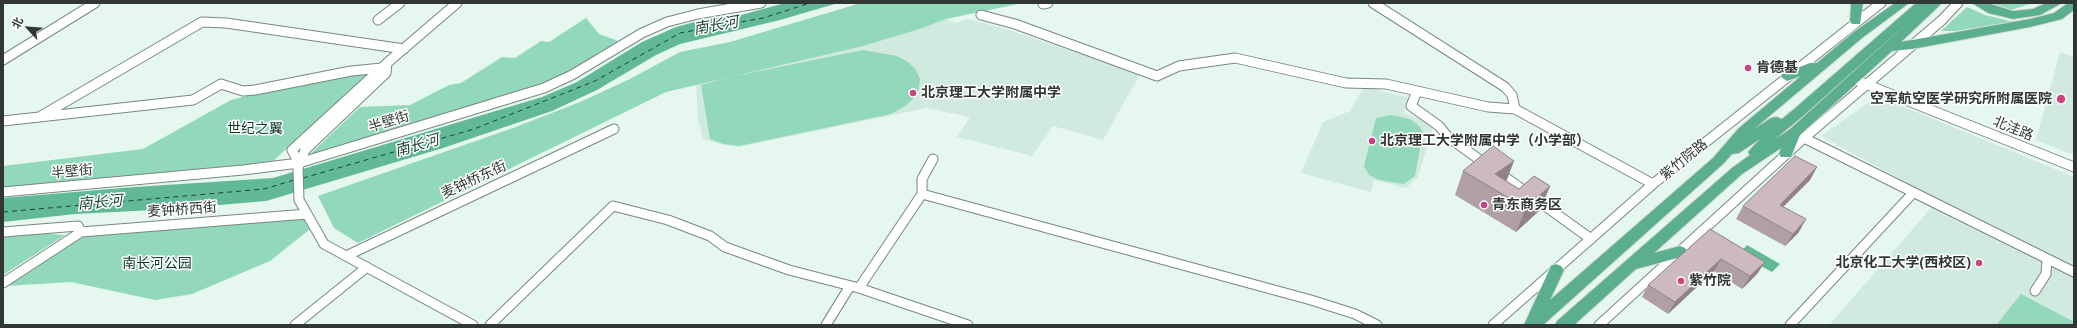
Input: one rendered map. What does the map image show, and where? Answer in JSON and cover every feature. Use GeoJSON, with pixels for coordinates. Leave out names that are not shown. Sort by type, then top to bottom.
{"type":"FeatureCollection","features":[{"type":"Feature","properties":{"kind":"highway"},"geometry":{"type":"LineString","coordinates":[[1856,21],[1857,3]]}},
{"type":"Feature","properties":{"kind":"highway","name":"紫竹院路"},"geometry":{"type":"LineString","coordinates":[[1531,325],[1718,160],[1744,131],[1858,35],[1903,3]]}},
{"type":"Feature","properties":{"kind":"highway"},"geometry":{"type":"LineString","coordinates":[[1563,325],[1737,171],[1795,111],[1913,3]]}},
{"type":"Feature","properties":{"kind":"highway"},"geometry":{"type":"LineString","coordinates":[[1718,160],[1795,111],[1924,3]]}},
{"type":"Feature","properties":{"kind":"highway"},"geometry":{"type":"LineString","coordinates":[[1737,171],[1799,136],[1860,82],[1888,47],[1936,3]]}},
{"type":"Feature","properties":{"kind":"highway"},"geometry":{"type":"LineString","coordinates":[[1978,3],[1992,10],[2013,15],[2036,12],[2056,3]]}},
{"type":"Feature","properties":{"kind":"highway"},"geometry":{"type":"LineString","coordinates":[[1888,47],[1912,45],[1975,32],[2030,23],[2058,16],[2074,4]]}},
{"type":"Feature","properties":{"kind":"highway"},"geometry":{"type":"LineString","coordinates":[[1774,106],[1786,78],[1828,60]]}},
{"type":"Feature","properties":{"kind":"highway"},"geometry":{"type":"LineString","coordinates":[[1786,154],[1799,136]]}},
{"type":"Feature","properties":{"kind":"highway"},"geometry":{"type":"LineString","coordinates":[[1632,265],[1680,252]]}},
{"type":"Feature","properties":{"kind":"highway"},"geometry":{"type":"LineString","coordinates":[[1531,325],[1556,270]]}},
{"type":"Feature","properties":{"kind":"street"},"geometry":{"type":"LineString","coordinates":[[3,60],[95,3]]}},
{"type":"Feature","properties":{"kind":"street"},"geometry":{"type":"LineString","coordinates":[[378,20],[400,3]]}},
{"type":"Feature","properties":{"kind":"street"},"geometry":{"type":"LineString","coordinates":[[3,121],[193,100],[221,84],[243,91],[255,90],[384,65],[457,3]]}},
{"type":"Feature","properties":{"kind":"street","name":"半壁街"},"geometry":{"type":"LineString","coordinates":[[3,192],[299,166],[544,88],[572,75],[642,33],[667,22],[698,14],[761,3]]}},
{"type":"Feature","properties":{"kind":"street"},"geometry":{"type":"LineString","coordinates":[[1373,3],[1505,87],[1512,96],[1515,109]]}},
{"type":"Feature","properties":{"kind":"street","name":"紫竹院路"},"geometry":{"type":"LineString","coordinates":[[1494,325],[1653,184],[1856,21],[1881,3]]}},
{"type":"Feature","properties":{"kind":"street"},"geometry":{"type":"LineString","coordinates":[[1860,82],[1912,45],[1942,20],[1958,3]]}},
{"type":"Feature","properties":{"kind":"street"},"geometry":{"type":"LineString","coordinates":[[981,15],[1015,24],[1157,76],[1179,66],[1235,58],[1346,83],[1386,84],[1488,107],[1515,109],[1653,184]]}},
{"type":"Feature","properties":{"kind":"street"},"geometry":{"type":"LineString","coordinates":[[41,116],[202,22],[226,23],[404,48]]}},
{"type":"Feature","properties":{"kind":"street"},"geometry":{"type":"LineString","coordinates":[[384,65],[386,73],[305,150],[299,166],[299,200],[324,244],[473,325]]}},
{"type":"Feature","properties":{"kind":"street","name":"北洼路"},"geometry":{"type":"LineString","coordinates":[[1860,82],[2074,167]]}},
{"type":"Feature","properties":{"kind":"street"},"geometry":{"type":"LineString","coordinates":[[1417,91],[1411,106],[1439,126],[1448,137],[1591,239]]}},
{"type":"Feature","properties":{"kind":"street","name":"麦钟桥东街"},"geometry":{"type":"LineString","coordinates":[[346,256],[614,129]]}},
{"type":"Feature","properties":{"kind":"street"},"geometry":{"type":"LineString","coordinates":[[1799,136],[2074,272]]}},
{"type":"Feature","properties":{"kind":"street"},"geometry":{"type":"LineString","coordinates":[[1599,325],[1786,154]]}},
{"type":"Feature","properties":{"kind":"street"},"geometry":{"type":"LineString","coordinates":[[826,325],[922,194],[922,179],[934,159]]}},
{"type":"Feature","properties":{"kind":"street"},"geometry":{"type":"LineString","coordinates":[[1790,325],[1913,192]]}},
{"type":"Feature","properties":{"kind":"street"},"geometry":{"type":"LineString","coordinates":[[922,194],[1311,300],[1355,314],[1377,325]]}},
{"type":"Feature","properties":{"kind":"street"},"geometry":{"type":"LineString","coordinates":[[490,325],[613,206],[668,220],[710,236],[725,247],[789,270],[855,287],[968,325]]}},
{"type":"Feature","properties":{"kind":"street","name":"麦钟桥西街"},"geometry":{"type":"LineString","coordinates":[[3,283],[81,232],[307,214]]}},
{"type":"Feature","properties":{"kind":"street"},"geometry":{"type":"LineString","coordinates":[[3,232],[78,226],[81,232]]}},
{"type":"Feature","properties":{"kind":"street"},"geometry":{"type":"LineString","coordinates":[[2035,291],[2046,274],[2047,259]]}},
{"type":"Feature","properties":{"kind":"street"},"geometry":{"type":"LineString","coordinates":[[295,325],[367,267]]}},
{"type":"Feature","properties":{"kind":"shaded area","name":"北京理工大学附属中学"},"geometry":{"type":"Polygon","coordinates":[[[946,19],[955,23],[968,19],[1006,29],[1140,74],[1103,140],[1053,126],[1032,156],[957,137],[970,117],[927,108],[738,147],[703,139],[698,120],[696,85],[863,46],[923,28],[946,19]]]}},
{"type":"Feature","properties":{"kind":"shaded area","name":"空军航空医学研究所附属医院"},"geometry":{"type":"Polygon","coordinates":[[[2060,52],[2074,57],[2074,155],[2036,140],[2060,52]]]}},
{"type":"Feature","properties":{"kind":"shaded area","name":"北京理工大学附属中学（小学部）"},"geometry":{"type":"Polygon","coordinates":[[[1364,87],[1410,98],[1403,113],[1426,121],[1431,125],[1432,130],[1418,177],[1406,188],[1374,180],[1371,192],[1301,173],[1323,122],[1350,111],[1364,87]]]}},
{"type":"Feature","properties":{"kind":"shaded area","name":"北京化工大学(西校区)"},"geometry":{"type":"Polygon","coordinates":[[[1878,96],[2074,177],[2074,325],[1829,325],[1938,200],[1821,136],[1878,96]]]}},
{"type":"Feature","properties":{"kind":"green space"},"geometry":{"type":"Polygon","coordinates":[[[861,3],[1023,3],[946,19],[923,28],[863,46],[666,92],[358,243],[334,228],[318,196],[513,128],[580,102],[630,79],[680,52],[730,42],[861,3]]]}},
{"type":"Feature","properties":{"kind":"green space"},"geometry":{"type":"Polygon","coordinates":[[[1986,3],[2033,3],[2011,10],[1998,8],[1986,3]]]}},
{"type":"Feature","properties":{"kind":"green space"},"geometry":{"type":"Polygon","coordinates":[[[1967,7],[1985,15],[2014,22],[1955,31],[1941,31],[1967,7]]]}},
{"type":"Feature","properties":{"kind":"green space"},"geometry":{"type":"Polygon","coordinates":[[[586,18],[599,34],[618,41],[562,76],[522,93],[308,156],[360,107],[410,105],[449,85],[461,83],[502,57],[515,58],[541,41],[549,42],[586,18]]]}},
{"type":"Feature","properties":{"kind":"green space"},"geometry":{"type":"Polygon","coordinates":[[[863,50],[897,56],[908,62],[916,70],[920,79],[919,89],[914,98],[905,106],[891,114],[739,146],[723,144],[710,139],[701,85],[730,77],[863,50]]]}},
{"type":"Feature","properties":{"kind":"green space","name":"世纪之翼"},"geometry":{"type":"Polygon","coordinates":[[[355,68],[371,71],[272,162],[3,188],[3,166],[143,149],[231,100],[355,68]]]}},
{"type":"Feature","properties":{"kind":"green space"},"geometry":{"type":"Polygon","coordinates":[[[1391,115],[1410,119],[1418,125],[1423,132],[1415,176],[1404,184],[1379,180],[1369,175],[1364,166],[1376,118],[1391,115]]]}},
{"type":"Feature","properties":{"kind":"green space","name":"南长河公园"},"geometry":{"type":"Polygon","coordinates":[[[304,218],[309,230],[270,261],[192,294],[155,300],[71,282],[5,286],[83,235],[304,218]]]}},
{"type":"Feature","properties":{"kind":"green space"},"geometry":{"type":"Polygon","coordinates":[[[3,231],[65,235],[3,275],[3,231]]]}},
{"type":"Feature","properties":{"kind":"green space"},"geometry":{"type":"Polygon","coordinates":[[[2021,294],[2074,322],[2074,325],[1997,324],[2021,294]]]}},
{"type":"Feature","properties":{"kind":"water","name":"南长河"},"geometry":{"type":"Polygon","coordinates":[[[785,3],[838,3],[780,20],[680,44],[656,55],[597,90],[552,111],[443,148],[266,201],[173,209],[75,214],[3,222],[3,198],[135,187],[273,178],[542,97],[577,82],[642,42],[676,27],[702,20],[741,15],[785,3]]]}},
{"type":"Feature","properties":{"kind":"water"},"geometry":{"type":"Polygon","coordinates":[[[1747,245],[1780,264],[1772,272],[1739,254],[1747,245]]]}},
{"type":"Feature","properties":{"kind":"building"},"geometry":{"type":"Polygon","coordinates":[[[1493,146],[1514,161],[1495,174],[1519,189],[1534,176],[1550,186],[1526,208],[1463,171],[1493,146]]]}},
{"type":"Feature","properties":{"kind":"building"},"geometry":{"type":"Polygon","coordinates":[[[1795,156],[1817,167],[1780,205],[1806,219],[1793,234],[1743,206],[1795,156]]]}},
{"type":"Feature","properties":{"kind":"building"},"geometry":{"type":"Polygon","coordinates":[[[1710,229],[1765,262],[1750,276],[1721,259],[1675,302],[1648,285],[1710,229]]]}},
{"type":"Feature","properties":{"kind":"ferry route"},"geometry":{"type":"LineString","coordinates":[[303,178],[474,129],[595,81],[680,33],[763,18],[810,3]]}},
{"type":"Feature","properties":{"kind":"ferry route"},"geometry":{"type":"LineString","coordinates":[[3,212],[264,189],[294,180]]}},
{"type":"Feature","properties":{"kind":"place","name":"肯德基"},"geometry":{"type":"Point","coordinates":[1748,68]}},
{"type":"Feature","properties":{"kind":"place","name":"北京理工大学附属中学"},"geometry":{"type":"Point","coordinates":[913,93]}},
{"type":"Feature","properties":{"kind":"place","name":"空军航空医学研究所附属医院"},"geometry":{"type":"Point","coordinates":[2061,99]}},
{"type":"Feature","properties":{"kind":"place","name":"北京理工大学附属中学（小学部）"},"geometry":{"type":"Point","coordinates":[1372,141]}},
{"type":"Feature","properties":{"kind":"place","name":"青东商务区"},"geometry":{"type":"Point","coordinates":[1484,205]}},
{"type":"Feature","properties":{"kind":"place","name":"北京化工大学(西校区)"},"geometry":{"type":"Point","coordinates":[1979,263]}},
{"type":"Feature","properties":{"kind":"place","name":"紫竹院"},"geometry":{"type":"Point","coordinates":[1681,281]}}]}
